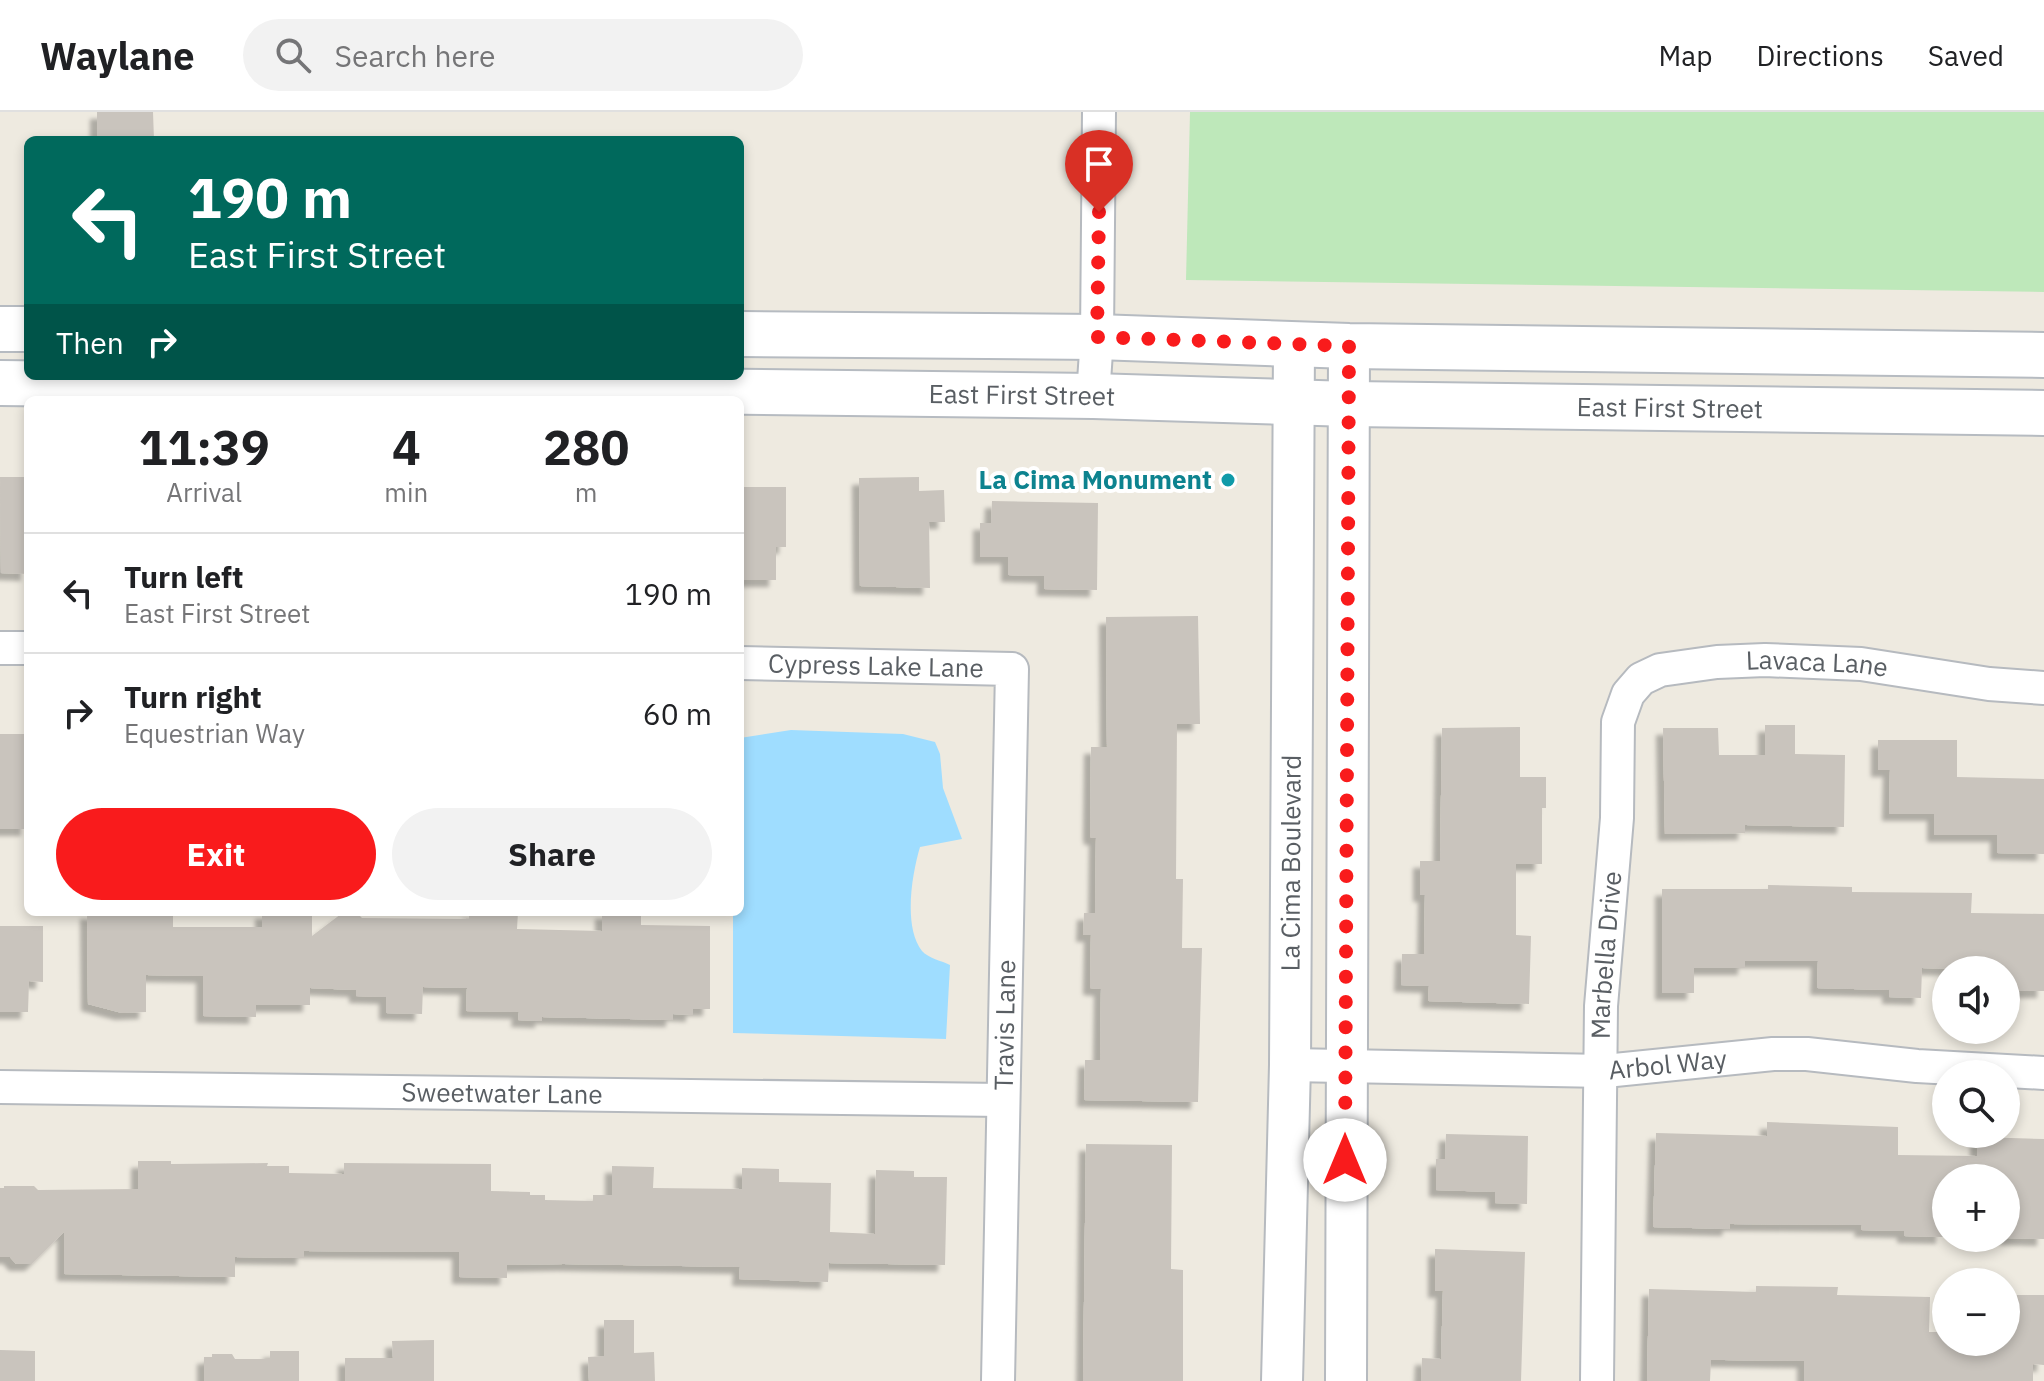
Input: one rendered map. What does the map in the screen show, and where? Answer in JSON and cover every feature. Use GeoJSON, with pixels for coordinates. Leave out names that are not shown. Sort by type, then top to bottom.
{"type":"FeatureCollection","features":[{"type":"Feature","properties":{"kind":"main road"},"geometry":{"type":"LineString","coordinates":[[0,329],[24,329]]}},
{"type":"Feature","properties":{"kind":"main road"},"geometry":{"type":"LineString","coordinates":[[744,334],[1097,337],[1349,346],[2044,355]]}},
{"type":"Feature","properties":{"kind":"main road","name":"East First Street"},"geometry":{"type":"LineString","coordinates":[[0,383],[1093,396],[1350,404],[2044,413]]}},
{"type":"Feature","properties":{"kind":"street"},"geometry":{"type":"LineString","coordinates":[[1093,396],[1097,337],[1099,112]]}},
{"type":"Feature","properties":{"kind":"street","name":"La Cima Boulevard"},"geometry":{"type":"LineString","coordinates":[[1282,1381],[1290,1065],[1294,344]]}},
{"type":"Feature","properties":{"kind":"street","name":"La Cima Boulevard"},"geometry":{"type":"LineString","coordinates":[[1346,1381],[1349,346]]}},
{"type":"Feature","properties":{"kind":"street"},"geometry":{"type":"LineString","coordinates":[[0,648],[24,648]]}},
{"type":"Feature","properties":{"kind":"street","name":"Lavaca Lane"},"geometry":{"type":"LineString","coordinates":[[1618,722],[1628,694],[1650,673],[1717,662],[1861,664],[1989,684],[2044,688]]}},
{"type":"Feature","properties":{"kind":"street","name":"Cypress Lake Lane"},"geometry":{"type":"LineString","coordinates":[[744,663],[1012,669]]}},
{"type":"Feature","properties":{"kind":"street","name":"Travis Lane"},"geometry":{"type":"LineString","coordinates":[[998,1381],[1012,669]]}},
{"type":"Feature","properties":{"kind":"street","name":"Marbella Drive"},"geometry":{"type":"LineString","coordinates":[[1597,1381],[1602,980],[1617,818],[1618,722]]}},
{"type":"Feature","properties":{"kind":"street","name":"Arbol Way"},"geometry":{"type":"LineString","coordinates":[[1290,1065],[1600,1071],[1633,1070],[1740,1055],[1785,1054],[2044,1073]]}},
{"type":"Feature","properties":{"kind":"street","name":"Sweetwater Lane"},"geometry":{"type":"LineString","coordinates":[[0,1087],[1003,1100]]}},
{"type":"Feature","properties":{"kind":"green space"},"geometry":{"type":"Polygon","coordinates":[[[1190,112],[2044,112],[2044,292],[1186,280],[1190,112]]]}},
{"type":"Feature","properties":{"kind":"water"},"geometry":{"type":"Polygon","coordinates":[[[791,730],[903,734],[935,742],[940,754],[943,788],[962,839],[920,847],[912,885],[911,915],[916,941],[922,951],[950,965],[946,1039],[733,1033],[733,916],[744,916],[744,737],[791,730]]]}},
{"type":"Feature","properties":{"kind":"building"},"geometry":{"type":"Polygon","coordinates":[[[97,112],[153,112],[154,136],[97,136],[97,112]]]}},
{"type":"Feature","properties":{"kind":"building"},"geometry":{"type":"Polygon","coordinates":[[[0,477],[24,477],[24,574],[1,573],[0,477]]]}},
{"type":"Feature","properties":{"kind":"building"},"geometry":{"type":"Polygon","coordinates":[[[919,477],[919,491],[944,490],[945,522],[929,522],[930,588],[860,586],[859,478],[919,477]]]}},
{"type":"Feature","properties":{"kind":"building"},"geometry":{"type":"Polygon","coordinates":[[[744,487],[786,487],[786,547],[776,547],[776,580],[744,580],[744,487]]]}},
{"type":"Feature","properties":{"kind":"building"},"geometry":{"type":"Polygon","coordinates":[[[992,501],[1098,503],[1097,590],[1044,589],[1044,576],[1008,575],[1008,557],[980,557],[980,523],[991,523],[992,501]]]}},
{"type":"Feature","properties":{"kind":"building"},"geometry":{"type":"Polygon","coordinates":[[[1198,616],[1200,724],[1177,724],[1176,879],[1183,879],[1182,948],[1202,948],[1198,1102],[1084,1100],[1085,1060],[1100,1060],[1101,989],[1090,988],[1091,935],[1083,935],[1084,913],[1095,913],[1096,838],[1091,838],[1090,832],[1091,747],[1107,747],[1106,617],[1198,616]]]}},
{"type":"Feature","properties":{"kind":"building"},"geometry":{"type":"Polygon","coordinates":[[[1765,725],[1795,725],[1795,754],[1845,755],[1844,827],[1745,825],[1745,833],[1665,834],[1663,728],[1718,728],[1719,755],[1765,755],[1765,725]]]}},
{"type":"Feature","properties":{"kind":"building"},"geometry":{"type":"Polygon","coordinates":[[[1520,727],[1520,777],[1546,777],[1546,808],[1542,808],[1542,864],[1516,864],[1516,935],[1531,936],[1529,1004],[1428,1001],[1429,986],[1401,985],[1402,954],[1424,954],[1425,895],[1420,895],[1420,861],[1440,861],[1442,728],[1520,727]]]}},
{"type":"Feature","properties":{"kind":"building"},"geometry":{"type":"Polygon","coordinates":[[[0,734],[24,734],[24,829],[0,829],[0,734]]]}},
{"type":"Feature","properties":{"kind":"building"},"geometry":{"type":"Polygon","coordinates":[[[1878,740],[1957,740],[1957,777],[2044,779],[2044,854],[1997,853],[1997,835],[1934,835],[1934,814],[1889,814],[1890,770],[1878,770],[1878,740]]]}},
{"type":"Feature","properties":{"kind":"building"},"geometry":{"type":"Polygon","coordinates":[[[1768,885],[1852,887],[1852,892],[1972,893],[1971,913],[2044,914],[2044,991],[2020,991],[2020,956],[1932,956],[1932,968],[1922,968],[1921,998],[1889,997],[1889,990],[1817,988],[1818,961],[1745,961],[1745,968],[1694,968],[1694,993],[1662,993],[1662,889],[1768,889],[1768,885]]]}},
{"type":"Feature","properties":{"kind":"building"},"geometry":{"type":"Polygon","coordinates":[[[87,916],[173,916],[173,927],[262,927],[262,916],[312,916],[312,936],[338,916],[469,919],[469,916],[518,916],[517,929],[602,931],[602,916],[641,916],[641,925],[710,926],[710,1009],[693,1009],[693,1015],[673,1014],[673,1020],[542,1017],[542,1021],[518,1020],[519,1012],[466,1011],[467,988],[423,987],[422,1014],[386,1013],[386,997],[356,996],[356,990],[310,988],[310,1005],[256,1005],[256,1017],[203,1016],[203,976],[146,975],[146,1012],[122,1013],[88,1004],[87,916]]]}},
{"type":"Feature","properties":{"kind":"building"},"geometry":{"type":"Polygon","coordinates":[[[0,926],[43,926],[43,982],[29,981],[28,1012],[0,1012],[0,926]]]}},
{"type":"Feature","properties":{"kind":"building"},"geometry":{"type":"Polygon","coordinates":[[[1767,1122],[1898,1127],[1898,1155],[1977,1156],[1977,1148],[2020,1148],[2020,1138],[2044,1139],[2044,1239],[2020,1238],[2020,1164],[1932,1164],[1932,1237],[1904,1236],[1904,1231],[1861,1230],[1862,1225],[1730,1224],[1729,1229],[1653,1227],[1656,1133],[1767,1136],[1767,1122]]]}},
{"type":"Feature","properties":{"kind":"building"},"geometry":{"type":"Polygon","coordinates":[[[1446,1134],[1528,1136],[1527,1204],[1495,1203],[1495,1192],[1436,1190],[1436,1159],[1445,1159],[1446,1134]]]}},
{"type":"Feature","properties":{"kind":"building"},"geometry":{"type":"Polygon","coordinates":[[[1086,1144],[1172,1145],[1171,1269],[1183,1270],[1183,1381],[1083,1381],[1086,1144]]]}},
{"type":"Feature","properties":{"kind":"building"},"geometry":{"type":"Polygon","coordinates":[[[138,1161],[171,1161],[171,1164],[268,1163],[267,1166],[289,1166],[289,1173],[344,1174],[344,1163],[491,1164],[491,1191],[530,1192],[530,1195],[545,1195],[545,1200],[593,1201],[593,1195],[612,1195],[612,1166],[654,1167],[653,1188],[742,1189],[742,1168],[779,1169],[779,1182],[831,1183],[830,1232],[875,1234],[876,1170],[914,1171],[914,1177],[947,1177],[945,1265],[829,1263],[828,1282],[739,1279],[740,1267],[564,1264],[507,1265],[507,1278],[459,1277],[459,1252],[304,1251],[304,1258],[235,1257],[235,1277],[64,1274],[64,1232],[32,1264],[16,1264],[10,1257],[0,1257],[0,1188],[138,1189],[138,1161]]]}},
{"type":"Feature","properties":{"kind":"building"},"geometry":{"type":"Polygon","coordinates":[[[1435,1249],[1525,1252],[1521,1381],[1421,1381],[1422,1358],[1441,1359],[1443,1291],[1435,1291],[1435,1249]]]}},
{"type":"Feature","properties":{"kind":"building"},"geometry":{"type":"Polygon","coordinates":[[[1756,1286],[1838,1287],[1837,1295],[1930,1297],[1932,1356],[2020,1356],[2020,1295],[2044,1295],[2044,1365],[2033,1364],[2033,1381],[1804,1381],[1804,1361],[1711,1360],[1710,1381],[1647,1381],[1649,1289],[1756,1292],[1756,1286]]]}},
{"type":"Feature","properties":{"kind":"building"},"geometry":{"type":"Polygon","coordinates":[[[604,1320],[634,1320],[634,1353],[654,1352],[655,1381],[589,1381],[588,1357],[604,1356],[604,1320]]]}},
{"type":"Feature","properties":{"kind":"building"},"geometry":{"type":"Polygon","coordinates":[[[434,1340],[434,1381],[345,1381],[345,1358],[393,1358],[392,1341],[434,1340]]]}},
{"type":"Feature","properties":{"kind":"building"},"geometry":{"type":"Polygon","coordinates":[[[0,1350],[35,1351],[35,1381],[0,1381],[0,1350]]]}},
{"type":"Feature","properties":{"kind":"building"},"geometry":{"type":"Polygon","coordinates":[[[270,1351],[299,1351],[299,1381],[204,1381],[204,1357],[232,1354],[235,1359],[270,1359],[270,1351]]]}},
{"type":"Feature","properties":{"kind":"place","name":"La Cima Monument"},"geometry":{"type":"Point","coordinates":[1228,480]}},
{"type":"Feature","properties":{"kind":"route"},"geometry":{"type":"LineString","coordinates":[[1099,212],[1097,337],[1349,346],[1345,1160]]}}]}
